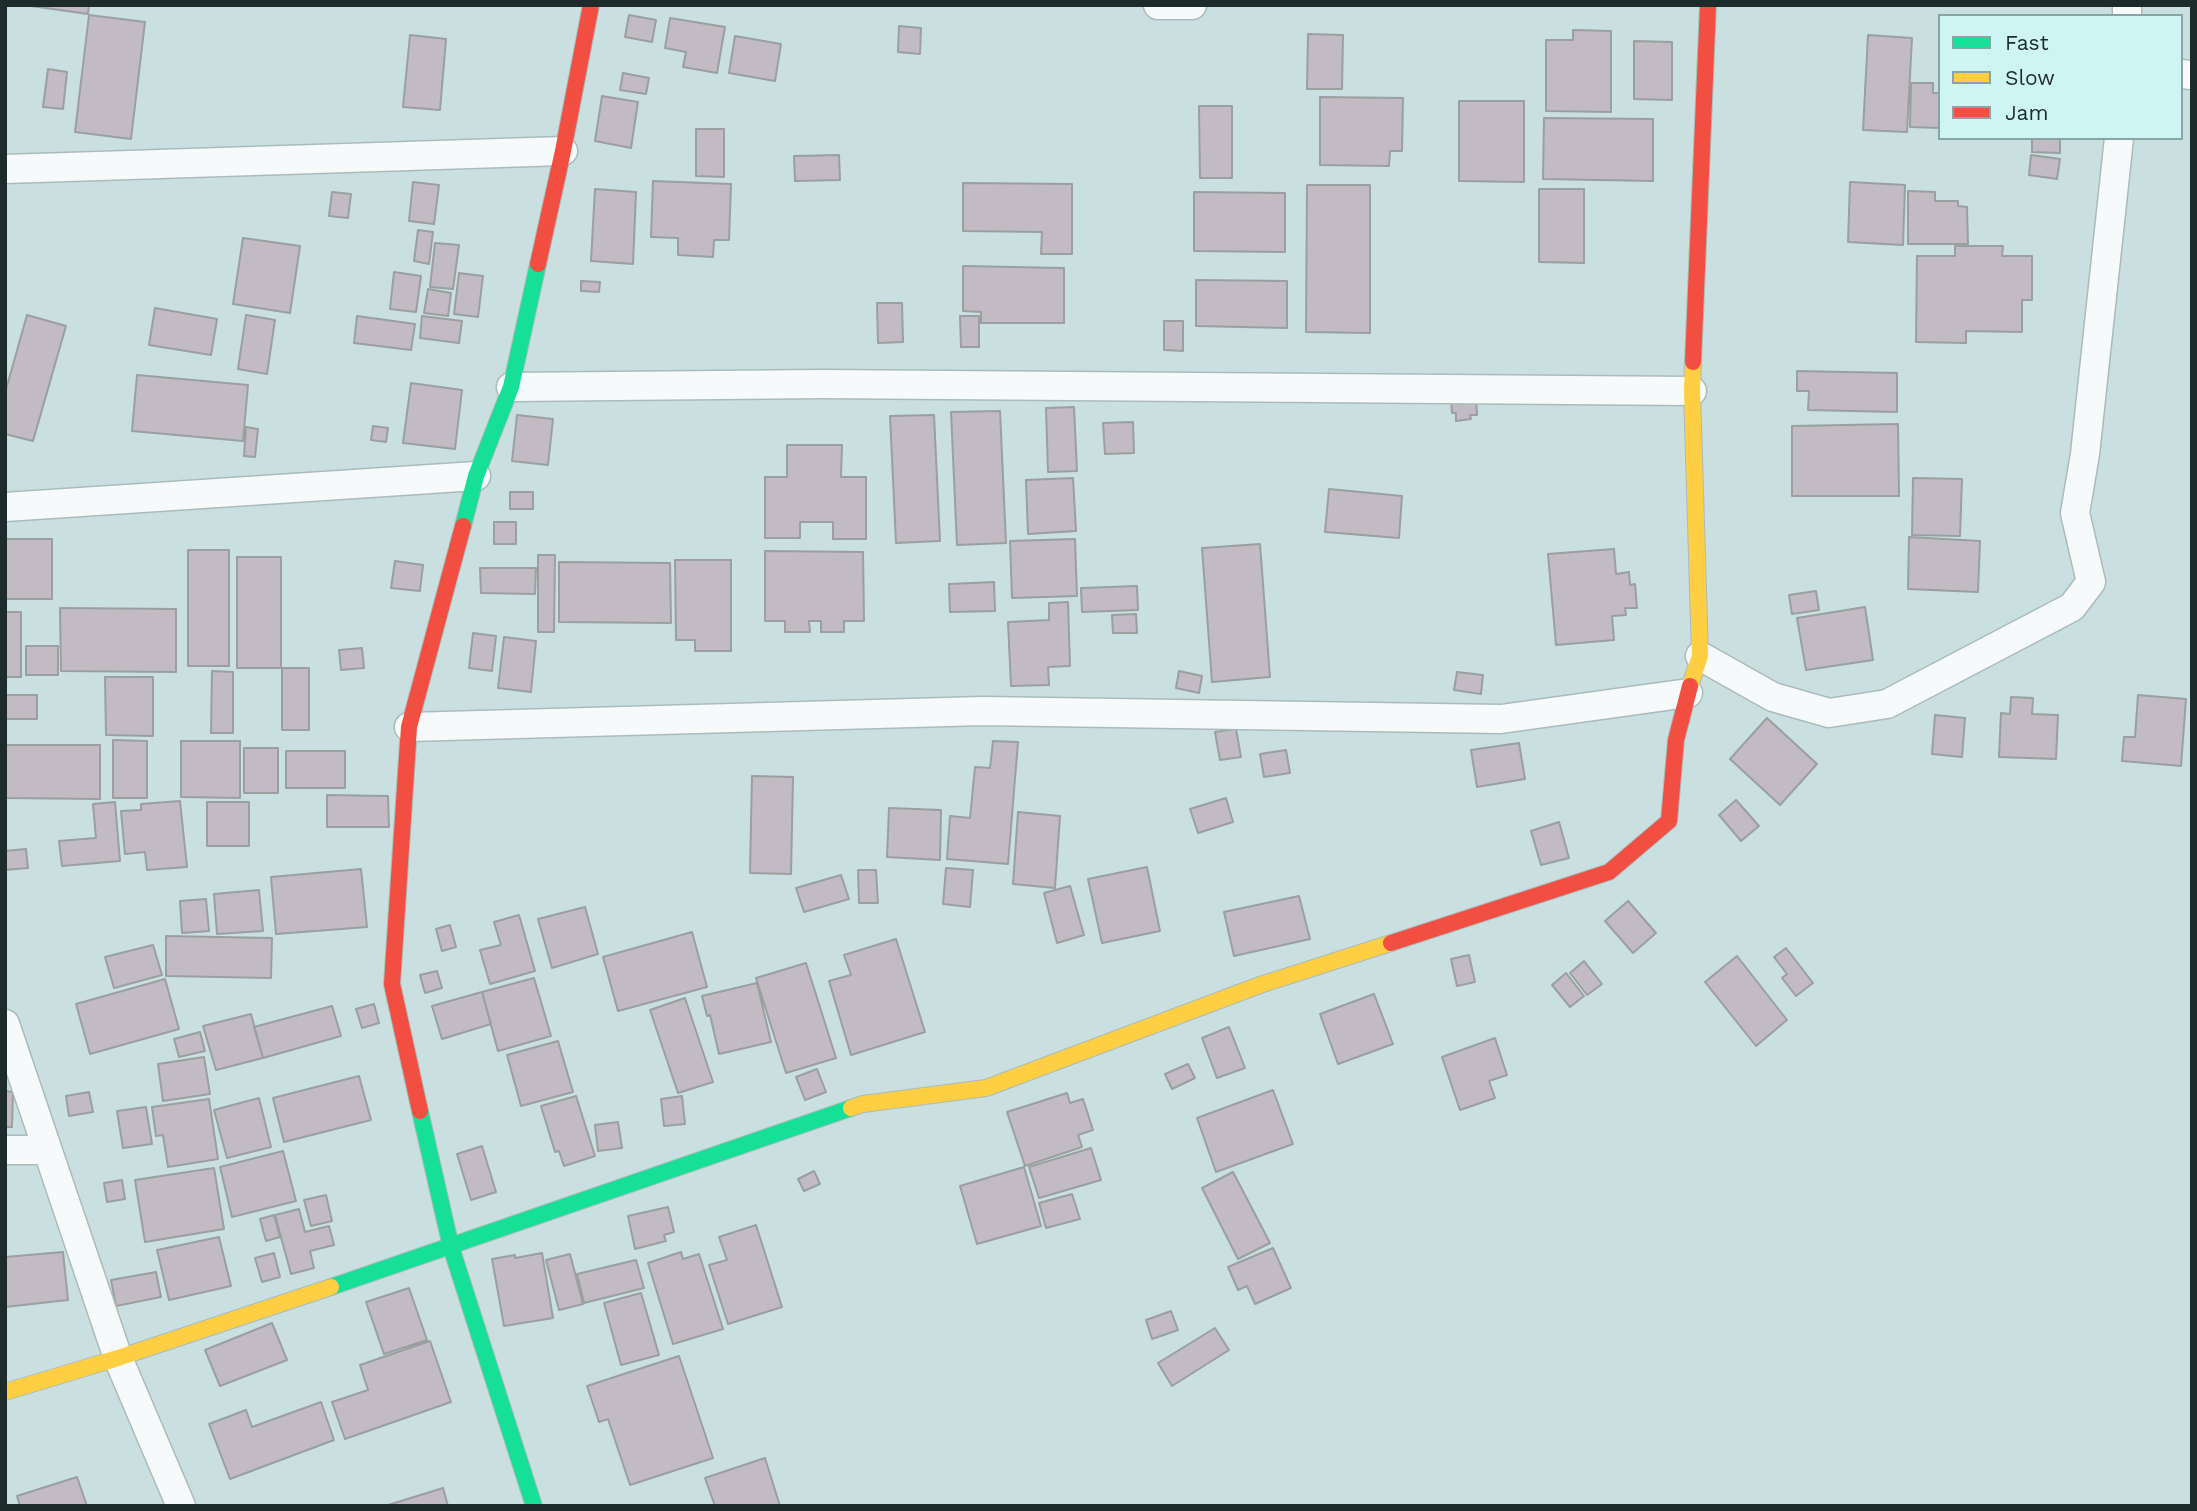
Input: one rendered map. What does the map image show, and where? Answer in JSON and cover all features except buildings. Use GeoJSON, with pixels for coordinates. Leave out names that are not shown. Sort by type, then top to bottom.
{"type":"FeatureCollection","features":[{"type":"Feature","properties":{"kind":"street"},"geometry":{"type":"LineString","coordinates":[[534,1506],[451,1247],[392,984],[409,727],[476,477],[511,387],[563,151],[591,5]]}},
{"type":"Feature","properties":{"kind":"street"},"geometry":{"type":"LineString","coordinates":[[1158,5],[1192,5]]}},
{"type":"Feature","properties":{"kind":"street"},"geometry":{"type":"LineString","coordinates":[[5,1392],[118,1358],[451,1247],[863,1104],[986,1088],[1260,985],[1609,872],[1669,821],[1676,740],[1700,656],[1692,391],[1709,5]]}},
{"type":"Feature","properties":{"kind":"street"},"geometry":{"type":"LineString","coordinates":[[1700,656],[1773,697],[1829,713],[1887,704],[2073,607],[2091,582],[2075,513],[2085,454],[2119,140]]}},
{"type":"Feature","properties":{"kind":"street"},"geometry":{"type":"LineString","coordinates":[[5,169],[563,151]]}},
{"type":"Feature","properties":{"kind":"street"},"geometry":{"type":"LineString","coordinates":[[511,387],[822,384],[1692,391]]}},
{"type":"Feature","properties":{"kind":"street"},"geometry":{"type":"LineString","coordinates":[[5,507],[476,477]]}},
{"type":"Feature","properties":{"kind":"street"},"geometry":{"type":"LineString","coordinates":[[409,727],[983,711],[1501,719],[1688,693]]}},
{"type":"Feature","properties":{"kind":"street"},"geometry":{"type":"LineString","coordinates":[[5,1024],[118,1358],[181,1506]]}},
{"type":"Feature","properties":{"kind":"street"},"geometry":{"type":"LineString","coordinates":[[5,1150],[46,1150]]}},
{"type":"Feature","properties":{"kind":"traffic: fast"},"geometry":{"type":"LineString","coordinates":[[463,526],[476,476],[511,387],[538,264]]}},
{"type":"Feature","properties":{"kind":"traffic: fast"},"geometry":{"type":"LineString","coordinates":[[331,1287],[851,1108]]}},
{"type":"Feature","properties":{"kind":"traffic: fast"},"geometry":{"type":"LineString","coordinates":[[420,1111],[451,1247],[534,1506]]}},
{"type":"Feature","properties":{"kind":"traffic: slow"},"geometry":{"type":"LineString","coordinates":[[1690,686],[1700,656],[1693,362]]}},
{"type":"Feature","properties":{"kind":"traffic: slow"},"geometry":{"type":"LineString","coordinates":[[851,1108],[863,1104],[986,1088],[1260,985],[1391,943]]}},
{"type":"Feature","properties":{"kind":"traffic: slow"},"geometry":{"type":"LineString","coordinates":[[5,1392],[118,1358],[331,1287]]}},
{"type":"Feature","properties":{"kind":"traffic: jam"},"geometry":{"type":"LineString","coordinates":[[538,264],[591,5]]}},
{"type":"Feature","properties":{"kind":"traffic: jam"},"geometry":{"type":"LineString","coordinates":[[1693,362],[1708,5]]}},
{"type":"Feature","properties":{"kind":"traffic: jam"},"geometry":{"type":"LineString","coordinates":[[420,1111],[392,984],[409,727],[463,526]]}},
{"type":"Feature","properties":{"kind":"traffic: jam"},"geometry":{"type":"LineString","coordinates":[[1391,943],[1609,872],[1669,821],[1676,740],[1690,686]]}}]}
